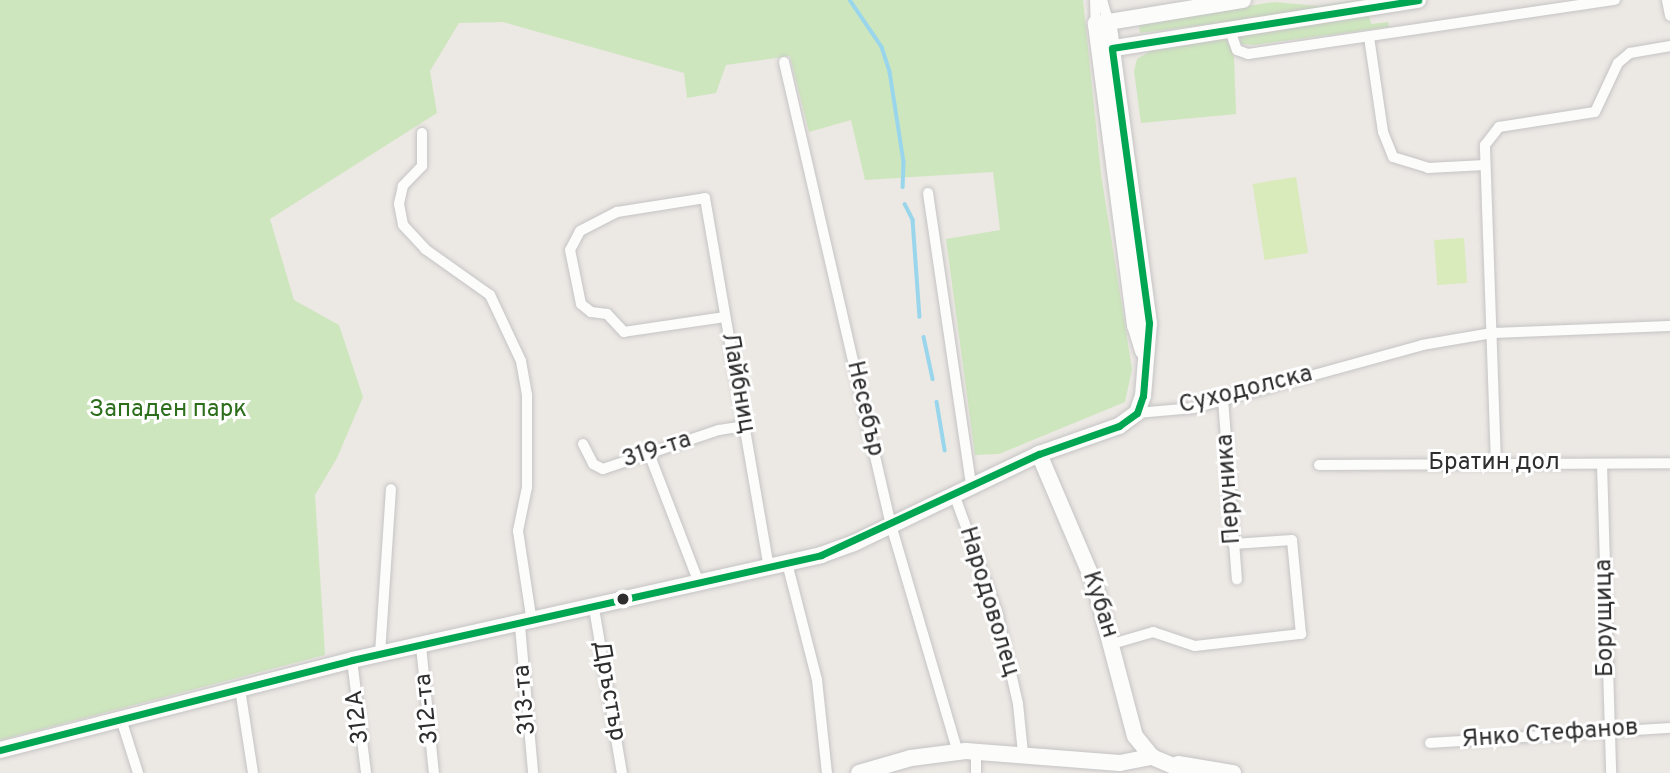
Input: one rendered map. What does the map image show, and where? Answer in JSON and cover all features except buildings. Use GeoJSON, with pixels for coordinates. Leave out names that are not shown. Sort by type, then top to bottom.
{"type":"FeatureCollection","features":[{"type":"Feature","properties":{"kind":"street"},"geometry":{"type":"LineString","coordinates":[[1095,0],[1106,49],[1135,326],[1144,354],[1143,397],[1137,413]]}},
{"type":"Feature","properties":{"kind":"street"},"geometry":{"type":"LineString","coordinates":[[1102,0],[1102,23]]}},
{"type":"Feature","properties":{"kind":"street"},"geometry":{"type":"LineString","coordinates":[[1102,23],[1243,0]]}},
{"type":"Feature","properties":{"kind":"street"},"geometry":{"type":"LineString","coordinates":[[1106,49],[1418,0]]}},
{"type":"Feature","properties":{"kind":"street"},"geometry":{"type":"LineString","coordinates":[[1230,30],[1240,54],[1615,0]]}},
{"type":"Feature","properties":{"kind":"street"},"geometry":{"type":"LineString","coordinates":[[1667,0],[1670,16]]}},
{"type":"Feature","properties":{"kind":"street"},"geometry":{"type":"LineString","coordinates":[[1369,37],[1384,132],[1393,157],[1428,168],[1485,164]]}},
{"type":"Feature","properties":{"kind":"street"},"geometry":{"type":"LineString","coordinates":[[1496,464],[1485,145],[1499,127],[1595,112],[1618,63],[1630,53],[1670,46]]}},
{"type":"Feature","properties":{"kind":"street","name":"Несебър"},"geometry":{"type":"LineString","coordinates":[[784,62],[891,525],[958,752]]}},
{"type":"Feature","properties":{"kind":"street","name":"313-та"},"geometry":{"type":"LineString","coordinates":[[422,133],[422,166],[403,186],[399,204],[403,225],[425,249],[490,295],[521,361],[527,395],[527,486],[518,531],[526,625],[533,773]]}},
{"type":"Feature","properties":{"kind":"street"},"geometry":{"type":"LineString","coordinates":[[928,193],[971,485]]}},
{"type":"Feature","properties":{"kind":"street","name":"Лайбниц"},"geometry":{"type":"LineString","coordinates":[[725,317],[624,332],[607,314],[591,312],[580,304],[570,250],[580,232],[617,212],[705,198],[769,568]]}},
{"type":"Feature","properties":{"kind":"street","name":"Суходолска"},"geometry":{"type":"LineString","coordinates":[[0,750],[352,660],[526,625],[787,564],[855,543],[1039,454],[1119,426],[1137,413],[1194,408],[1422,345],[1492,333],[1670,326]]}},
{"type":"Feature","properties":{"kind":"street","name":"Перуника"},"geometry":{"type":"LineString","coordinates":[[1223,399],[1237,579]]}},
{"type":"Feature","properties":{"kind":"street","name":"319-та"},"geometry":{"type":"LineString","coordinates":[[583,444],[593,464],[603,469],[650,456],[719,430],[744,426]]}},
{"type":"Feature","properties":{"kind":"street","name":"Кубан"},"geometry":{"type":"LineString","coordinates":[[1039,454],[1095,585],[1135,736],[1158,760]]}},
{"type":"Feature","properties":{"kind":"street"},"geometry":{"type":"LineString","coordinates":[[650,456],[699,583]]}},
{"type":"Feature","properties":{"kind":"street","name":"Братин дол"},"geometry":{"type":"LineString","coordinates":[[1319,465],[1670,463]]}},
{"type":"Feature","properties":{"kind":"street","name":"Борущица"},"geometry":{"type":"LineString","coordinates":[[1602,464],[1611,773]]}},
{"type":"Feature","properties":{"kind":"street"},"geometry":{"type":"LineString","coordinates":[[380,654],[391,489]]}},
{"type":"Feature","properties":{"kind":"street","name":"Народоволец"},"geometry":{"type":"LineString","coordinates":[[954,494],[997,612],[1018,704],[1023,753]]}},
{"type":"Feature","properties":{"kind":"street"},"geometry":{"type":"LineString","coordinates":[[1112,644],[1153,632],[1195,646],[1301,634],[1292,540],[1233,544]]}},
{"type":"Feature","properties":{"kind":"street"},"geometry":{"type":"LineString","coordinates":[[787,564],[817,680],[827,773]]}},
{"type":"Feature","properties":{"kind":"street","name":"Дръстър"},"geometry":{"type":"LineString","coordinates":[[594,608],[622,773]]}},
{"type":"Feature","properties":{"kind":"street","name":"312-та"},"geometry":{"type":"LineString","coordinates":[[421,646],[434,773]]}},
{"type":"Feature","properties":{"kind":"street","name":"312А"},"geometry":{"type":"LineString","coordinates":[[352,660],[366,773]]}},
{"type":"Feature","properties":{"kind":"street"},"geometry":{"type":"LineString","coordinates":[[240,689],[253,773]]}},
{"type":"Feature","properties":{"kind":"street"},"geometry":{"type":"LineString","coordinates":[[121,719],[138,773]]}},
{"type":"Feature","properties":{"kind":"street","name":"Янко Стефанов"},"geometry":{"type":"LineString","coordinates":[[1430,743],[1670,727]]}},
{"type":"Feature","properties":{"kind":"street"},"geometry":{"type":"LineString","coordinates":[[976,751],[976,773]]}},
{"type":"Feature","properties":{"kind":"street"},"geometry":{"type":"LineString","coordinates":[[859,773],[911,758],[976,751],[1023,753],[1092,768],[1158,760],[1233,773]]}},
{"type":"Feature","properties":{"kind":"street"},"geometry":{"type":"LineString","coordinates":[[1158,760],[1190,773]]}},
{"type":"Feature","properties":{"kind":"green space","name":"Западен парк"},"geometry":{"type":"Polygon","coordinates":[[[0,0],[1083,0],[1101,174],[1132,369],[1125,402],[999,454],[975,455],[946,239],[1000,230],[993,172],[865,180],[851,120],[809,132],[790,56],[726,65],[716,93],[687,98],[684,73],[503,22],[459,23],[430,71],[437,113],[270,219],[294,300],[339,325],[363,397],[337,458],[315,495],[325,655],[0,740],[0,0]]]}},
{"type":"Feature","properties":{"kind":"green space"},"geometry":{"type":"Polygon","coordinates":[[[1358,0],[1359,5],[1140,33],[1139,26],[1274,2],[1318,6],[1358,0]]]}},
{"type":"Feature","properties":{"kind":"green space"},"geometry":{"type":"Polygon","coordinates":[[[1369,15],[1371,24],[1388,22],[1389,27],[1254,45],[1241,44],[1240,37],[1369,15]]]}},
{"type":"Feature","properties":{"kind":"green space"},"geometry":{"type":"Polygon","coordinates":[[[1226,39],[1234,56],[1236,114],[1141,123],[1134,71],[1137,59],[1151,51],[1226,39]]]}},
{"type":"Feature","properties":{"kind":"green space"},"geometry":{"type":"Polygon","coordinates":[[[1296,177],[1308,253],[1265,260],[1253,184],[1296,177]]]}},
{"type":"Feature","properties":{"kind":"green space"},"geometry":{"type":"Polygon","coordinates":[[[1464,238],[1467,283],[1437,285],[1434,240],[1464,238]]]}},
{"type":"Feature","properties":{"kind":"waterway"},"geometry":{"type":"LineString","coordinates":[[850,0],[882,47],[890,72],[904,162],[903,187]]}},
{"type":"Feature","properties":{"kind":"waterway"},"geometry":{"type":"LineString","coordinates":[[905,204],[913,220],[920,317]]}},
{"type":"Feature","properties":{"kind":"waterway"},"geometry":{"type":"LineString","coordinates":[[924,337],[933,379]]}},
{"type":"Feature","properties":{"kind":"waterway"},"geometry":{"type":"LineString","coordinates":[[937,402],[945,450]]}},
{"type":"Feature","properties":{"kind":"transit line"},"geometry":{"type":"LineString","coordinates":[[1137,413],[1143,396],[1149,323],[1112,48],[1418,0]]}},
{"type":"Feature","properties":{"kind":"transit line"},"geometry":{"type":"LineString","coordinates":[[0,750],[352,660],[821,555],[1039,454],[1119,426],[1137,413]]}}]}
